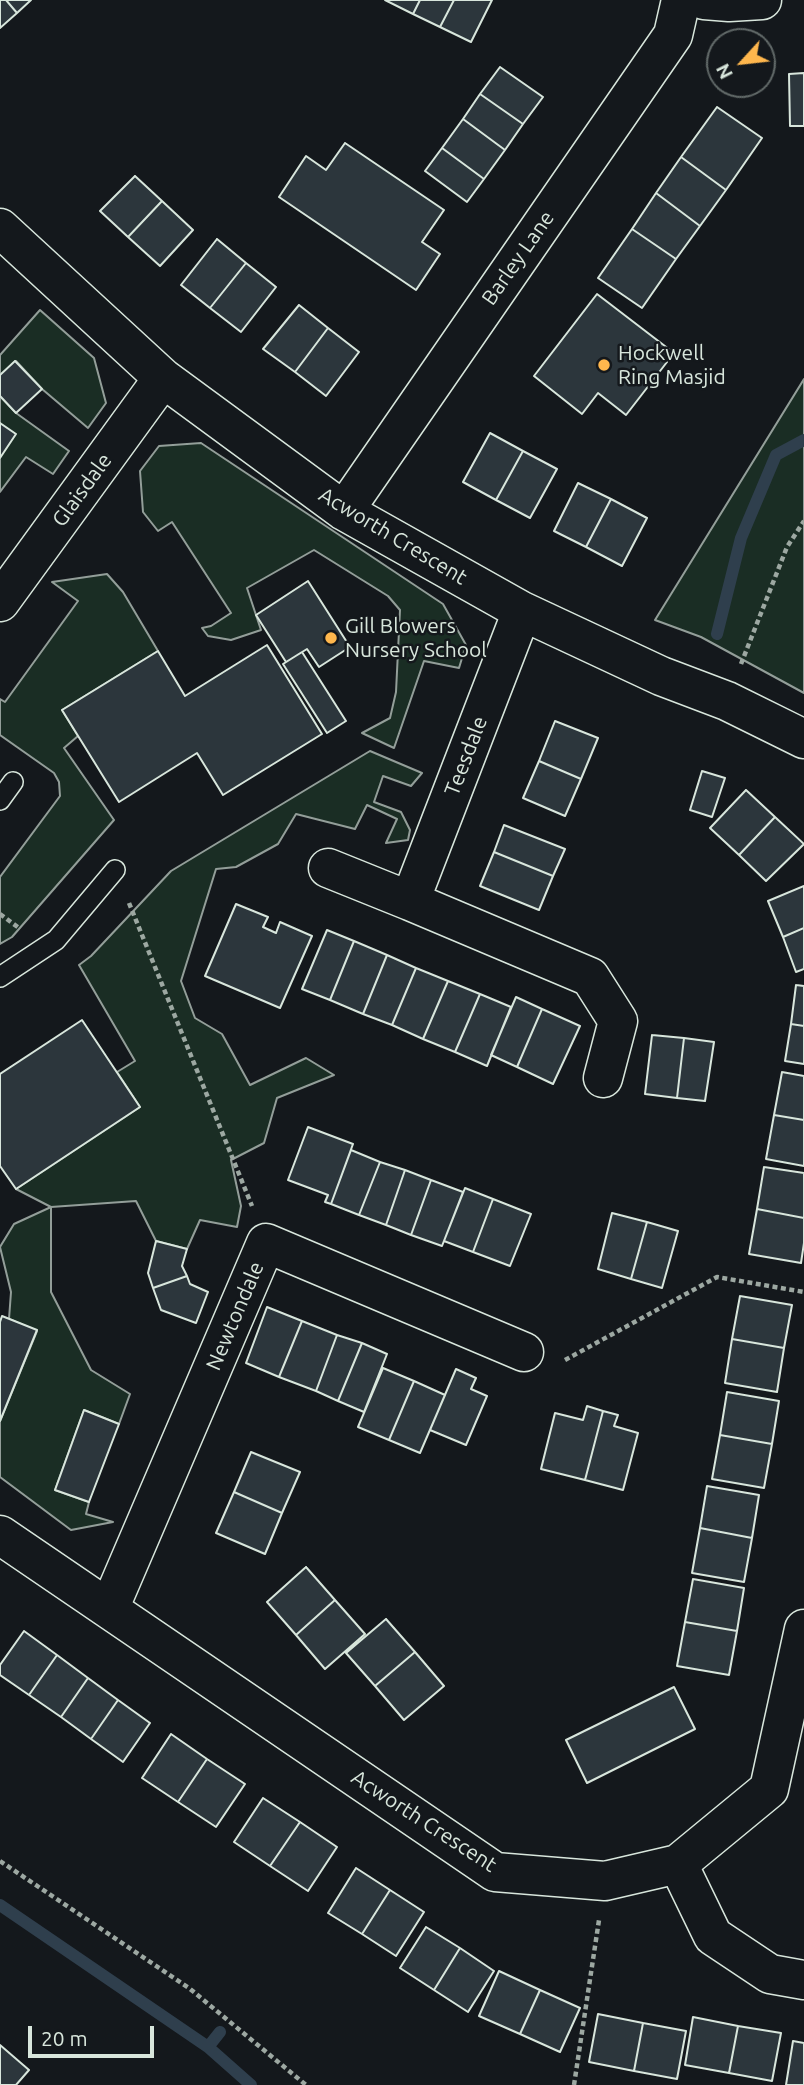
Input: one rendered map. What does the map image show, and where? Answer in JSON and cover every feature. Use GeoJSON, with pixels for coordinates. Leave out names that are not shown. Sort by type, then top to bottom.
{"type":"FeatureCollection","features":[{"type":"Feature","properties":{"kind":"street","name":"Barley Lane"},"geometry":{"type":"LineString","coordinates":[[344,511],[673,35],[681,0]]}},
{"type":"Feature","properties":{"kind":"street","name":"Acworth Crescent"},"geometry":{"type":"LineString","coordinates":[[0,228],[163,378],[344,511],[522,611],[661,676],[727,701],[804,739]]}},
{"type":"Feature","properties":{"kind":"street","name":"Glaisdale"},"geometry":{"type":"LineString","coordinates":[[0,602],[163,378]]}},
{"type":"Feature","properties":{"kind":"street","name":"Teesdale"},"geometry":{"type":"LineString","coordinates":[[410,901],[522,611]]}},
{"type":"Feature","properties":{"kind":"street"},"geometry":{"type":"LineString","coordinates":[[328,868],[590,977],[618,1021],[603,1078]]}},
{"type":"Feature","properties":{"kind":"street","name":"Newtondale"},"geometry":{"type":"LineString","coordinates":[[109,1609],[266,1242],[524,1352]]}},
{"type":"Feature","properties":{"kind":"street","name":"Acworth Crescent"},"geometry":{"type":"LineString","coordinates":[[0,1535],[495,1872],[606,1881],[678,1864],[769,1789],[804,1633]]}},
{"type":"Feature","properties":{"kind":"street"},"geometry":{"type":"LineString","coordinates":[[678,1864],[713,1936],[770,1974],[804,1980]]}},
{"type":"Feature","properties":{"kind":"lane"},"geometry":{"type":"LineString","coordinates":[[0,800],[13,782]]}},
{"type":"Feature","properties":{"kind":"lane"},"geometry":{"type":"LineString","coordinates":[[0,977],[56,940],[115,870]]}},
{"type":"Feature","properties":{"kind":"path"},"geometry":{"type":"LineString","coordinates":[[727,701],[787,547],[804,521]]}},
{"type":"Feature","properties":{"kind":"path"},"geometry":{"type":"LineString","coordinates":[[115,870],[266,1242]]}},
{"type":"Feature","properties":{"kind":"path"},"geometry":{"type":"LineString","coordinates":[[524,1352],[560,1363],[717,1277],[804,1292]]}},
{"type":"Feature","properties":{"kind":"path"},"geometry":{"type":"LineString","coordinates":[[0,1861],[189,1988],[306,2085]]}},
{"type":"Feature","properties":{"kind":"path"},"geometry":{"type":"LineString","coordinates":[[574,2085],[606,1881]]}},
{"type":"Feature","properties":{"kind":"green space"},"geometry":{"type":"Polygon","coordinates":[[[40,310],[94,358],[106,403],[88,428],[42,389],[16,361],[0,375],[0,355],[40,310]]]}},
{"type":"Feature","properties":{"kind":"green space"},"geometry":{"type":"Polygon","coordinates":[[[804,379],[804,693],[701,637],[655,620],[804,379]]]}},
{"type":"Feature","properties":{"kind":"green space"},"geometry":{"type":"Polygon","coordinates":[[[0,396],[16,413],[69,451],[53,474],[26,457],[0,492],[0,396]]]}},
{"type":"Feature","properties":{"kind":"green space"},"geometry":{"type":"Polygon","coordinates":[[[201,443],[443,604],[466,645],[459,668],[424,661],[394,748],[362,733],[390,718],[396,692],[400,610],[388,596],[314,550],[247,588],[261,630],[231,640],[208,636],[202,628],[211,626],[231,613],[172,522],[158,531],[143,512],[140,471],[159,446],[201,443]]]}},
{"type":"Feature","properties":{"kind":"green space"},"geometry":{"type":"Polygon","coordinates":[[[107,574],[123,592],[158,651],[62,710],[78,736],[64,748],[114,820],[12,937],[0,944],[0,877],[60,796],[59,782],[54,773],[0,735],[0,699],[5,702],[78,601],[52,582],[107,574]]]}},
{"type":"Feature","properties":{"kind":"green space"},"geometry":{"type":"Polygon","coordinates":[[[370,751],[422,773],[411,786],[383,776],[374,802],[401,812],[410,830],[408,840],[386,843],[397,819],[367,805],[355,829],[296,814],[278,844],[236,867],[216,869],[181,981],[195,1018],[222,1034],[250,1085],[306,1058],[334,1075],[277,1098],[264,1143],[231,1160],[241,1206],[237,1227],[200,1220],[187,1249],[156,1241],[136,1201],[51,1207],[16,1189],[140,1107],[117,1072],[135,1061],[79,965],[91,956],[171,871],[370,751]]]}},
{"type":"Feature","properties":{"kind":"green space"},"geometry":{"type":"Polygon","coordinates":[[[51,1207],[51,1292],[91,1370],[130,1394],[119,1424],[84,1410],[55,1490],[89,1502],[86,1514],[113,1522],[71,1530],[0,1477],[0,1421],[37,1331],[9,1319],[11,1292],[0,1247],[14,1224],[51,1207]]]}},
{"type":"Feature","properties":{"kind":"building"},"geometry":{"type":"Polygon","coordinates":[[[0,0],[6,0],[17,13],[0,28],[0,0]]]}},
{"type":"Feature","properties":{"kind":"building"},"geometry":{"type":"Polygon","coordinates":[[[6,0],[31,0],[17,13],[6,0]]]}},
{"type":"Feature","properties":{"kind":"building"},"geometry":{"type":"Polygon","coordinates":[[[385,0],[420,0],[413,14],[385,0]]]}},
{"type":"Feature","properties":{"kind":"building"},"geometry":{"type":"Polygon","coordinates":[[[420,0],[454,0],[440,27],[413,14],[420,0]]]}},
{"type":"Feature","properties":{"kind":"building"},"geometry":{"type":"Polygon","coordinates":[[[454,0],[492,0],[471,42],[440,27],[454,0]]]}},
{"type":"Feature","properties":{"kind":"building"},"geometry":{"type":"Polygon","coordinates":[[[500,67],[543,97],[523,124],[480,94],[500,67]]]}},
{"type":"Feature","properties":{"kind":"building"},"geometry":{"type":"Polygon","coordinates":[[[804,73],[804,126],[790,126],[789,74],[804,73]]]}},
{"type":"Feature","properties":{"kind":"building"},"geometry":{"type":"Polygon","coordinates":[[[480,94],[523,124],[505,150],[463,119],[480,94]]]}},
{"type":"Feature","properties":{"kind":"building"},"geometry":{"type":"Polygon","coordinates":[[[717,107],[762,138],[726,190],[681,157],[717,107]]]}},
{"type":"Feature","properties":{"kind":"building"},"geometry":{"type":"Polygon","coordinates":[[[463,119],[505,150],[484,179],[442,148],[463,119]]]}},
{"type":"Feature","properties":{"kind":"building"},"geometry":{"type":"Polygon","coordinates":[[[345,143],[444,210],[422,242],[440,254],[416,290],[279,197],[306,156],[326,170],[345,143]]]}},
{"type":"Feature","properties":{"kind":"building"},"geometry":{"type":"Polygon","coordinates":[[[442,148],[484,179],[467,202],[425,171],[442,148]]]}},
{"type":"Feature","properties":{"kind":"building"},"geometry":{"type":"Polygon","coordinates":[[[681,157],[726,190],[700,226],[656,193],[681,157]]]}},
{"type":"Feature","properties":{"kind":"building"},"geometry":{"type":"Polygon","coordinates":[[[135,176],[162,201],[128,237],[100,211],[135,176]]]}},
{"type":"Feature","properties":{"kind":"building"},"geometry":{"type":"Polygon","coordinates":[[[656,193],[700,226],[676,259],[632,229],[656,193]]]}},
{"type":"Feature","properties":{"kind":"building"},"geometry":{"type":"Polygon","coordinates":[[[162,201],[193,230],[160,266],[128,237],[162,201]]]}},
{"type":"Feature","properties":{"kind":"building"},"geometry":{"type":"Polygon","coordinates":[[[632,229],[676,259],[642,308],[598,278],[632,229]]]}},
{"type":"Feature","properties":{"kind":"building"},"geometry":{"type":"Polygon","coordinates":[[[217,239],[246,263],[210,308],[181,285],[217,239]]]}},
{"type":"Feature","properties":{"kind":"building"},"geometry":{"type":"Polygon","coordinates":[[[246,263],[276,287],[241,332],[210,308],[246,263]]]}},
{"type":"Feature","properties":{"kind":"building","name":"Hockwell Ring Masjid"},"geometry":{"type":"Polygon","coordinates":[[[597,294],[674,353],[626,415],[598,393],[582,414],[534,376],[597,294]]]}},
{"type":"Feature","properties":{"kind":"building"},"geometry":{"type":"Polygon","coordinates":[[[299,305],[328,328],[295,372],[263,349],[299,305]]]}},
{"type":"Feature","properties":{"kind":"building"},"geometry":{"type":"Polygon","coordinates":[[[328,328],[359,352],[326,396],[295,372],[328,328]]]}},
{"type":"Feature","properties":{"kind":"building"},"geometry":{"type":"Polygon","coordinates":[[[15,361],[42,389],[16,413],[0,396],[0,375],[15,361]]]}},
{"type":"Feature","properties":{"kind":"building"},"geometry":{"type":"Polygon","coordinates":[[[0,423],[16,434],[0,458],[0,423]]]}},
{"type":"Feature","properties":{"kind":"building"},"geometry":{"type":"Polygon","coordinates":[[[490,433],[523,451],[496,500],[463,482],[490,433]]]}},
{"type":"Feature","properties":{"kind":"building"},"geometry":{"type":"Polygon","coordinates":[[[523,451],[557,469],[530,518],[496,500],[523,451]]]}},
{"type":"Feature","properties":{"kind":"building"},"geometry":{"type":"Polygon","coordinates":[[[578,483],[611,499],[586,547],[554,531],[578,483]]]}},
{"type":"Feature","properties":{"kind":"building"},"geometry":{"type":"Polygon","coordinates":[[[611,499],[647,518],[622,566],[586,547],[611,499]]]}},
{"type":"Feature","properties":{"kind":"building"},"geometry":{"type":"Polygon","coordinates":[[[308,581],[350,647],[319,667],[307,649],[286,662],[256,615],[308,581]]]}},
{"type":"Feature","properties":{"kind":"building"},"geometry":{"type":"Polygon","coordinates":[[[267,645],[322,734],[223,795],[197,753],[119,802],[62,710],[158,651],[185,696],[267,645]]]}},
{"type":"Feature","properties":{"kind":"building"},"geometry":{"type":"Polygon","coordinates":[[[302,652],[346,721],[327,733],[283,664],[302,652]]]}},
{"type":"Feature","properties":{"kind":"building"},"geometry":{"type":"Polygon","coordinates":[[[555,721],[598,738],[581,779],[539,761],[555,721]]]}},
{"type":"Feature","properties":{"kind":"building"},"geometry":{"type":"Polygon","coordinates":[[[539,761],[581,779],[565,816],[523,798],[539,761]]]}},
{"type":"Feature","properties":{"kind":"building"},"geometry":{"type":"Polygon","coordinates":[[[702,771],[725,778],[712,817],[690,810],[702,771]]]}},
{"type":"Feature","properties":{"kind":"building"},"geometry":{"type":"Polygon","coordinates":[[[746,790],[775,817],[739,855],[710,828],[746,790]]]}},
{"type":"Feature","properties":{"kind":"building"},"geometry":{"type":"Polygon","coordinates":[[[775,817],[804,844],[766,881],[739,855],[775,817]]]}},
{"type":"Feature","properties":{"kind":"building"},"geometry":{"type":"Polygon","coordinates":[[[504,825],[565,849],[553,876],[494,852],[504,825]]]}},
{"type":"Feature","properties":{"kind":"building"},"geometry":{"type":"Polygon","coordinates":[[[494,852],[553,876],[539,910],[480,886],[494,852]]]}},
{"type":"Feature","properties":{"kind":"building"},"geometry":{"type":"Polygon","coordinates":[[[804,886],[804,928],[783,937],[768,901],[804,886]]]}},
{"type":"Feature","properties":{"kind":"building"},"geometry":{"type":"Polygon","coordinates":[[[236,904],[268,917],[263,927],[276,933],[280,922],[312,936],[280,1008],[205,976],[236,904]]]}},
{"type":"Feature","properties":{"kind":"building"},"geometry":{"type":"Polygon","coordinates":[[[804,928],[804,969],[796,972],[783,937],[804,928]]]}},
{"type":"Feature","properties":{"kind":"building"},"geometry":{"type":"Polygon","coordinates":[[[327,930],[354,941],[330,1000],[302,989],[327,930]]]}},
{"type":"Feature","properties":{"kind":"building"},"geometry":{"type":"Polygon","coordinates":[[[354,941],[387,955],[363,1014],[330,1000],[354,941]]]}},
{"type":"Feature","properties":{"kind":"building"},"geometry":{"type":"Polygon","coordinates":[[[387,955],[416,968],[392,1025],[363,1014],[387,955]]]}},
{"type":"Feature","properties":{"kind":"building"},"geometry":{"type":"Polygon","coordinates":[[[416,968],[448,981],[423,1039],[392,1025],[416,968]]]}},
{"type":"Feature","properties":{"kind":"building"},"geometry":{"type":"Polygon","coordinates":[[[448,981],[480,994],[455,1052],[423,1039],[448,981]]]}},
{"type":"Feature","properties":{"kind":"building"},"geometry":{"type":"Polygon","coordinates":[[[796,985],[804,986],[804,1026],[791,1024],[796,985]]]}},
{"type":"Feature","properties":{"kind":"building"},"geometry":{"type":"Polygon","coordinates":[[[480,994],[511,1007],[487,1066],[455,1052],[480,994]]]}},
{"type":"Feature","properties":{"kind":"building"},"geometry":{"type":"Polygon","coordinates":[[[516,997],[542,1009],[517,1067],[491,1055],[516,997]]]}},
{"type":"Feature","properties":{"kind":"building"},"geometry":{"type":"Polygon","coordinates":[[[542,1009],[580,1026],[553,1084],[517,1067],[542,1009]]]}},
{"type":"Feature","properties":{"kind":"building"},"geometry":{"type":"Polygon","coordinates":[[[82,1020],[140,1107],[16,1189],[0,1166],[0,1074],[82,1020]]]}},
{"type":"Feature","properties":{"kind":"building"},"geometry":{"type":"Polygon","coordinates":[[[791,1024],[804,1026],[804,1064],[785,1061],[791,1024]]]}},
{"type":"Feature","properties":{"kind":"building"},"geometry":{"type":"Polygon","coordinates":[[[652,1035],[684,1038],[677,1098],[645,1094],[652,1035]]]}},
{"type":"Feature","properties":{"kind":"building"},"geometry":{"type":"Polygon","coordinates":[[[684,1038],[714,1042],[705,1101],[677,1098],[684,1038]]]}},
{"type":"Feature","properties":{"kind":"building"},"geometry":{"type":"Polygon","coordinates":[[[782,1072],[804,1076],[804,1120],[774,1115],[782,1072]]]}},
{"type":"Feature","properties":{"kind":"building"},"geometry":{"type":"Polygon","coordinates":[[[774,1115],[804,1120],[804,1166],[766,1159],[774,1115]]]}},
{"type":"Feature","properties":{"kind":"building"},"geometry":{"type":"Polygon","coordinates":[[[308,1127],[353,1144],[331,1204],[325,1202],[328,1195],[288,1180],[308,1127]]]}},
{"type":"Feature","properties":{"kind":"building"},"geometry":{"type":"Polygon","coordinates":[[[351,1150],[380,1162],[359,1215],[331,1204],[351,1150]]]}},
{"type":"Feature","properties":{"kind":"building"},"geometry":{"type":"Polygon","coordinates":[[[380,1162],[405,1170],[386,1225],[359,1215],[380,1162]]]}},
{"type":"Feature","properties":{"kind":"building"},"geometry":{"type":"Polygon","coordinates":[[[764,1167],[804,1173],[804,1218],[757,1209],[764,1167]]]}},
{"type":"Feature","properties":{"kind":"building"},"geometry":{"type":"Polygon","coordinates":[[[405,1170],[431,1180],[411,1235],[386,1225],[405,1170]]]}},
{"type":"Feature","properties":{"kind":"building"},"geometry":{"type":"Polygon","coordinates":[[[431,1180],[463,1192],[442,1246],[411,1235],[431,1180]]]}},
{"type":"Feature","properties":{"kind":"building"},"geometry":{"type":"Polygon","coordinates":[[[465,1188],[493,1199],[473,1252],[444,1241],[465,1188]]]}},
{"type":"Feature","properties":{"kind":"building"},"geometry":{"type":"Polygon","coordinates":[[[493,1199],[531,1214],[510,1266],[473,1252],[493,1199]]]}},
{"type":"Feature","properties":{"kind":"building"},"geometry":{"type":"Polygon","coordinates":[[[757,1209],[804,1218],[801,1263],[749,1254],[757,1209]]]}},
{"type":"Feature","properties":{"kind":"building"},"geometry":{"type":"Polygon","coordinates":[[[612,1213],[647,1222],[631,1279],[598,1269],[612,1213]]]}},
{"type":"Feature","properties":{"kind":"building"},"geometry":{"type":"Polygon","coordinates":[[[647,1222],[678,1231],[662,1288],[631,1279],[647,1222]]]}},
{"type":"Feature","properties":{"kind":"building"},"geometry":{"type":"Polygon","coordinates":[[[156,1241],[187,1249],[182,1266],[187,1276],[153,1288],[148,1273],[156,1241]]]}},
{"type":"Feature","properties":{"kind":"building"},"geometry":{"type":"Polygon","coordinates":[[[187,1276],[190,1284],[208,1292],[196,1323],[161,1310],[153,1288],[187,1276]]]}},
{"type":"Feature","properties":{"kind":"building"},"geometry":{"type":"Polygon","coordinates":[[[740,1296],[792,1305],[784,1348],[732,1339],[740,1296]]]}},
{"type":"Feature","properties":{"kind":"building"},"geometry":{"type":"Polygon","coordinates":[[[267,1307],[302,1321],[279,1377],[246,1363],[267,1307]]]}},
{"type":"Feature","properties":{"kind":"building"},"geometry":{"type":"Polygon","coordinates":[[[2,1316],[37,1330],[0,1421],[0,1322],[2,1316]]]}},
{"type":"Feature","properties":{"kind":"building"},"geometry":{"type":"Polygon","coordinates":[[[302,1321],[337,1335],[316,1391],[279,1377],[302,1321]]]}},
{"type":"Feature","properties":{"kind":"building"},"geometry":{"type":"Polygon","coordinates":[[[337,1335],[362,1343],[338,1401],[316,1391],[337,1335]]]}},
{"type":"Feature","properties":{"kind":"building"},"geometry":{"type":"Polygon","coordinates":[[[732,1339],[784,1348],[777,1392],[725,1383],[732,1339]]]}},
{"type":"Feature","properties":{"kind":"building"},"geometry":{"type":"Polygon","coordinates":[[[362,1343],[387,1354],[364,1412],[338,1401],[362,1343]]]}},
{"type":"Feature","properties":{"kind":"building"},"geometry":{"type":"Polygon","coordinates":[[[383,1368],[414,1381],[389,1440],[358,1427],[383,1368]]]}},
{"type":"Feature","properties":{"kind":"building"},"geometry":{"type":"Polygon","coordinates":[[[456,1369],[476,1378],[471,1389],[487,1396],[466,1445],[430,1430],[456,1369]]]}},
{"type":"Feature","properties":{"kind":"building"},"geometry":{"type":"Polygon","coordinates":[[[414,1381],[445,1395],[420,1453],[389,1440],[414,1381]]]}},
{"type":"Feature","properties":{"kind":"building"},"geometry":{"type":"Polygon","coordinates":[[[727,1392],[779,1401],[772,1444],[720,1435],[727,1392]]]}},
{"type":"Feature","properties":{"kind":"building"},"geometry":{"type":"Polygon","coordinates":[[[587,1406],[603,1411],[585,1480],[541,1469],[555,1413],[583,1420],[587,1406]]]}},
{"type":"Feature","properties":{"kind":"building"},"geometry":{"type":"Polygon","coordinates":[[[84,1410],[119,1424],[89,1502],[55,1490],[84,1410]]]}},
{"type":"Feature","properties":{"kind":"building"},"geometry":{"type":"Polygon","coordinates":[[[603,1411],[618,1415],[614,1426],[638,1433],[623,1490],[585,1480],[603,1411]]]}},
{"type":"Feature","properties":{"kind":"building"},"geometry":{"type":"Polygon","coordinates":[[[720,1435],[772,1444],[764,1488],[712,1479],[720,1435]]]}},
{"type":"Feature","properties":{"kind":"building"},"geometry":{"type":"Polygon","coordinates":[[[251,1452],[300,1472],[282,1513],[234,1492],[251,1452]]]}},
{"type":"Feature","properties":{"kind":"building"},"geometry":{"type":"Polygon","coordinates":[[[707,1486],[759,1495],[752,1538],[700,1528],[707,1486]]]}},
{"type":"Feature","properties":{"kind":"building"},"geometry":{"type":"Polygon","coordinates":[[[234,1492],[282,1513],[265,1554],[216,1533],[234,1492]]]}},
{"type":"Feature","properties":{"kind":"building"},"geometry":{"type":"Polygon","coordinates":[[[700,1528],[752,1538],[744,1582],[692,1573],[700,1528]]]}},
{"type":"Feature","properties":{"kind":"building"},"geometry":{"type":"Polygon","coordinates":[[[306,1567],[335,1600],[296,1635],[267,1602],[306,1567]]]}},
{"type":"Feature","properties":{"kind":"building"},"geometry":{"type":"Polygon","coordinates":[[[693,1579],[744,1588],[737,1631],[685,1622],[693,1579]]]}},
{"type":"Feature","properties":{"kind":"building"},"geometry":{"type":"Polygon","coordinates":[[[335,1600],[365,1634],[325,1669],[296,1635],[335,1600]]]}},
{"type":"Feature","properties":{"kind":"building"},"geometry":{"type":"Polygon","coordinates":[[[386,1619],[415,1652],[375,1686],[346,1653],[386,1619]]]}},
{"type":"Feature","properties":{"kind":"building"},"geometry":{"type":"Polygon","coordinates":[[[685,1622],[737,1631],[729,1675],[677,1666],[685,1622]]]}},
{"type":"Feature","properties":{"kind":"building"},"geometry":{"type":"Polygon","coordinates":[[[24,1631],[57,1655],[29,1695],[0,1675],[0,1665],[24,1631]]]}},
{"type":"Feature","properties":{"kind":"building"},"geometry":{"type":"Polygon","coordinates":[[[415,1652],[444,1686],[404,1720],[375,1686],[415,1652]]]}},
{"type":"Feature","properties":{"kind":"building"},"geometry":{"type":"Polygon","coordinates":[[[57,1655],[88,1678],[61,1717],[29,1695],[57,1655]]]}},
{"type":"Feature","properties":{"kind":"building"},"geometry":{"type":"Polygon","coordinates":[[[88,1678],[118,1700],[91,1739],[61,1717],[88,1678]]]}},
{"type":"Feature","properties":{"kind":"building"},"geometry":{"type":"Polygon","coordinates":[[[674,1687],[695,1729],[587,1783],[566,1740],[674,1687]]]}},
{"type":"Feature","properties":{"kind":"building"},"geometry":{"type":"Polygon","coordinates":[[[118,1700],[150,1723],[123,1762],[91,1739],[118,1700]]]}},
{"type":"Feature","properties":{"kind":"building"},"geometry":{"type":"Polygon","coordinates":[[[171,1734],[207,1759],[178,1802],[142,1778],[171,1734]]]}},
{"type":"Feature","properties":{"kind":"building"},"geometry":{"type":"Polygon","coordinates":[[[207,1759],[245,1784],[216,1827],[178,1802],[207,1759]]]}},
{"type":"Feature","properties":{"kind":"building"},"geometry":{"type":"Polygon","coordinates":[[[263,1798],[300,1822],[270,1866],[234,1842],[263,1798]]]}},
{"type":"Feature","properties":{"kind":"building"},"geometry":{"type":"Polygon","coordinates":[[[300,1822],[337,1847],[308,1891],[270,1866],[300,1822]]]}},
{"type":"Feature","properties":{"kind":"building"},"geometry":{"type":"Polygon","coordinates":[[[356,1868],[390,1890],[362,1934],[328,1913],[356,1868]]]}},
{"type":"Feature","properties":{"kind":"building"},"geometry":{"type":"Polygon","coordinates":[[[390,1890],[424,1912],[396,1956],[362,1934],[390,1890]]]}},
{"type":"Feature","properties":{"kind":"building"},"geometry":{"type":"Polygon","coordinates":[[[426,1927],[460,1948],[434,1990],[400,1968],[426,1927]]]}},
{"type":"Feature","properties":{"kind":"building"},"geometry":{"type":"Polygon","coordinates":[[[460,1948],[494,1971],[468,2012],[434,1990],[460,1948]]]}},
{"type":"Feature","properties":{"kind":"building"},"geometry":{"type":"Polygon","coordinates":[[[499,1971],[540,1990],[520,2034],[479,2016],[499,1971]]]}},
{"type":"Feature","properties":{"kind":"building"},"geometry":{"type":"Polygon","coordinates":[[[540,1990],[580,2008],[560,2052],[520,2034],[540,1990]]]}},
{"type":"Feature","properties":{"kind":"building"},"geometry":{"type":"Polygon","coordinates":[[[598,2014],[643,2023],[634,2071],[589,2062],[598,2014]]]}},
{"type":"Feature","properties":{"kind":"building"},"geometry":{"type":"Polygon","coordinates":[[[693,2017],[738,2026],[729,2073],[685,2065],[693,2017]]]}},
{"type":"Feature","properties":{"kind":"building"},"geometry":{"type":"Polygon","coordinates":[[[643,2023],[686,2031],[677,2079],[634,2071],[643,2023]]]}},
{"type":"Feature","properties":{"kind":"building"},"geometry":{"type":"Polygon","coordinates":[[[738,2026],[781,2033],[772,2081],[729,2073],[738,2026]]]}},
{"type":"Feature","properties":{"kind":"building"},"geometry":{"type":"Polygon","coordinates":[[[793,2041],[804,2043],[804,2085],[786,2085],[793,2041]]]}},
{"type":"Feature","properties":{"kind":"building"},"geometry":{"type":"Polygon","coordinates":[[[0,2045],[29,2070],[16,2085],[0,2085],[0,2045]]]}},
{"type":"Feature","properties":{"kind":"waterway"},"geometry":{"type":"LineString","coordinates":[[717,634],[741,538],[776,455],[804,440]]}},
{"type":"Feature","properties":{"kind":"waterway"},"geometry":{"type":"LineString","coordinates":[[0,1905],[208,2047],[251,2085]]}},
{"type":"Feature","properties":{"kind":"waterway"},"geometry":{"type":"LineString","coordinates":[[208,2047],[220,2032]]}},
{"type":"Feature","properties":{"kind":"place","name":"Hockwell Ring Masjid"},"geometry":{"type":"Point","coordinates":[604,365]}},
{"type":"Feature","properties":{"kind":"place","name":"Gill Blowers Nursery School"},"geometry":{"type":"Point","coordinates":[331,638]}}]}
